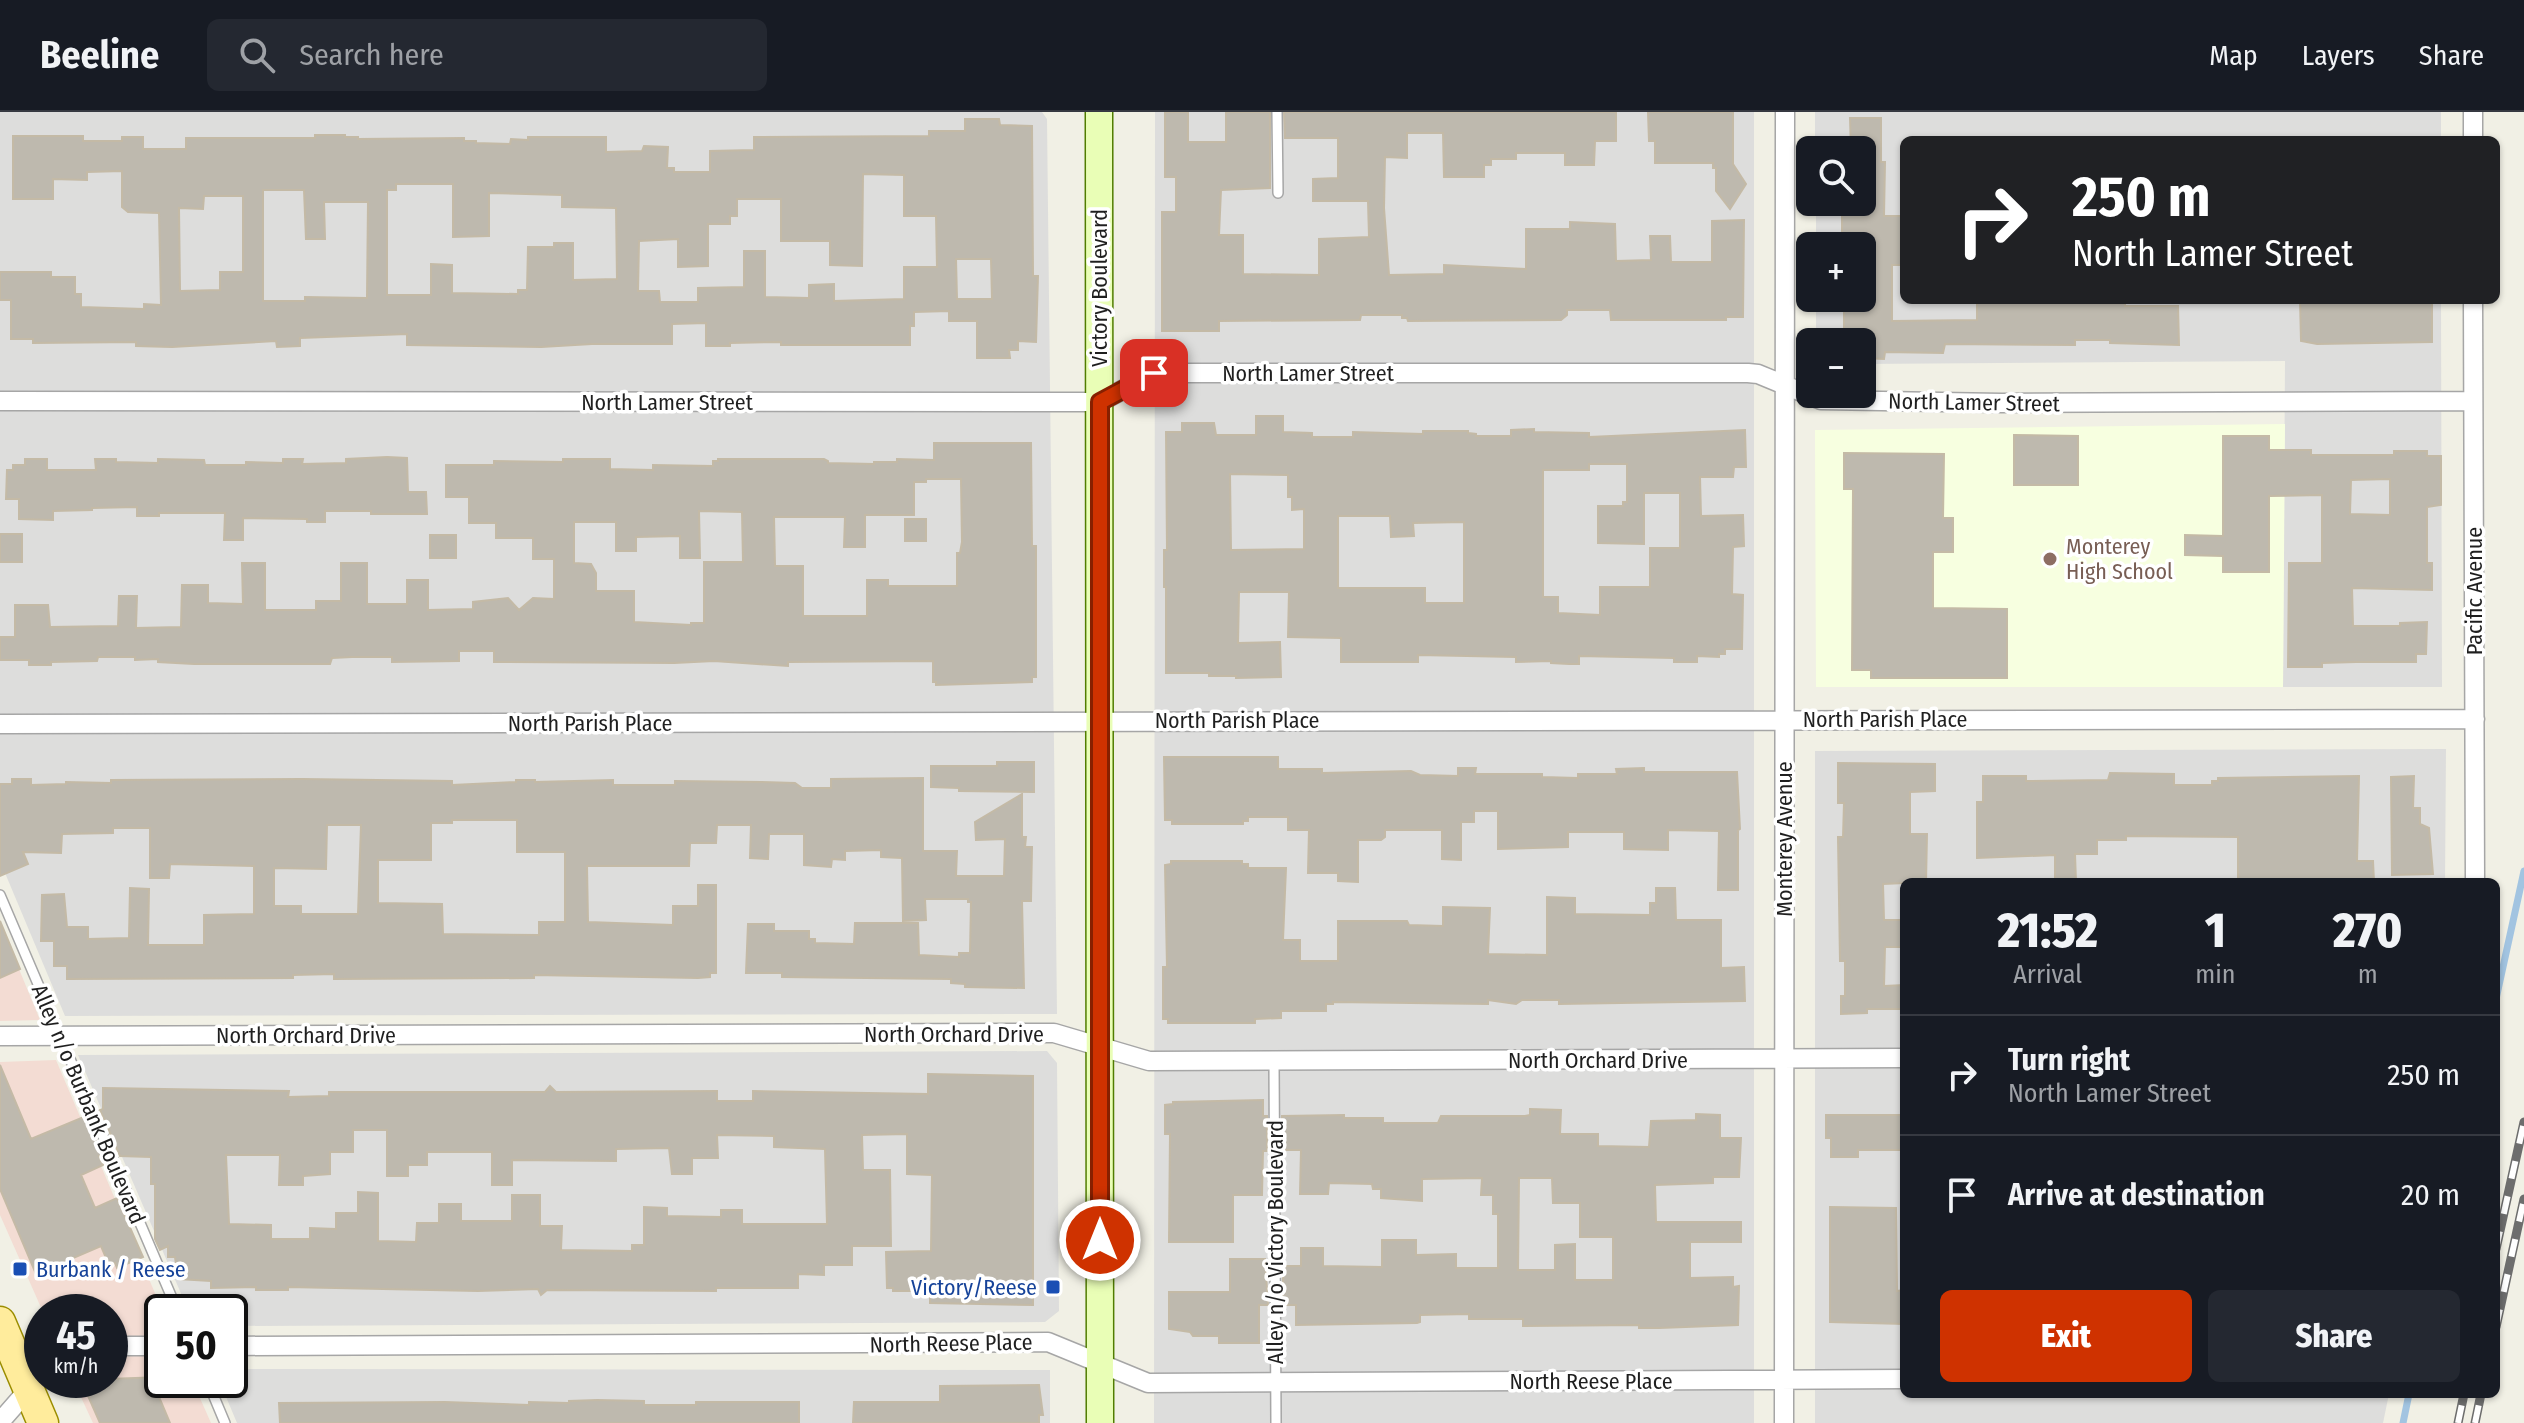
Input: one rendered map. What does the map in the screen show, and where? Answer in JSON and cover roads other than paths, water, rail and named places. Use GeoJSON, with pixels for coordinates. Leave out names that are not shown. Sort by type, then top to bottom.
{"type":"FeatureCollection","features":[{"type":"Feature","properties":{"kind":"main road","name":"Victory Boulevard"},"geometry":{"type":"LineString","coordinates":[[1099,112],[1100,1423]]}},
{"type":"Feature","properties":{"kind":"main road"},"geometry":{"type":"LineString","coordinates":[[0,1322],[24,1363]]}},
{"type":"Feature","properties":{"kind":"main road"},"geometry":{"type":"LineString","coordinates":[[38,1398],[43,1423]]}},
{"type":"Feature","properties":{"kind":"street","name":"Monterey Avenue"},"geometry":{"type":"LineString","coordinates":[[1784,1423],[1785,112]]}},
{"type":"Feature","properties":{"kind":"street"},"geometry":{"type":"LineString","coordinates":[[2473,112],[2473,136]]}},
{"type":"Feature","properties":{"kind":"street","name":"Pacific Avenue"},"geometry":{"type":"LineString","coordinates":[[2473,304],[2475,878]]}},
{"type":"Feature","properties":{"kind":"street","name":"North Lamer Street"},"geometry":{"type":"LineString","coordinates":[[0,401],[1100,402],[1154,373],[1748,373],[1758,374],[1821,400],[1836,401],[2473,401]]}},
{"type":"Feature","properties":{"kind":"street","name":"North Parish Place"},"geometry":{"type":"LineString","coordinates":[[0,724],[2475,719]]}},
{"type":"Feature","properties":{"kind":"street","name":"North Orchard Drive"},"geometry":{"type":"LineString","coordinates":[[0,1036],[1054,1033],[1149,1061],[1900,1058]]}},
{"type":"Feature","properties":{"kind":"street","name":"North Reese Place"},"geometry":{"type":"LineString","coordinates":[[248,1346],[1048,1342],[1148,1383],[1900,1379]]}},
{"type":"Feature","properties":{"kind":"street"},"geometry":{"type":"LineString","coordinates":[[0,1422],[24,1395]]}},
{"type":"Feature","properties":{"kind":"lane"},"geometry":{"type":"LineString","coordinates":[[1277,112],[1278,193]]}},
{"type":"Feature","properties":{"kind":"lane","name":"Alley n/o Burbank Boulevard"},"geometry":{"type":"LineString","coordinates":[[0,895],[170,1294]]}},
{"type":"Feature","properties":{"kind":"lane","name":"Alley n/o Victory Boulevard"},"geometry":{"type":"LineString","coordinates":[[1274,1062],[1276,1423]]}},
{"type":"Feature","properties":{"kind":"lane"},"geometry":{"type":"LineString","coordinates":[[215,1398],[225,1423]]}},
{"type":"Feature","properties":{"kind":"waterway"},"geometry":{"type":"LineString","coordinates":[[2500,981],[2524,871]]}},
{"type":"Feature","properties":{"kind":"waterway"},"geometry":{"type":"LineString","coordinates":[[2403,1423],[2408,1398]]}},
{"type":"Feature","properties":{"kind":"railway"},"geometry":{"type":"LineString","coordinates":[[2500,1231],[2524,1122]]}},
{"type":"Feature","properties":{"kind":"railway"},"geometry":{"type":"LineString","coordinates":[[2500,1309],[2524,1199]]}},
{"type":"Feature","properties":{"kind":"railway"},"geometry":{"type":"LineString","coordinates":[[2458,1423],[2463,1398]]}},
{"type":"Feature","properties":{"kind":"railway"},"geometry":{"type":"LineString","coordinates":[[2475,1423],[2480,1398]]}},
{"type":"Feature","properties":{"kind":"place","name":"Monterey High School"},"geometry":{"type":"Point","coordinates":[2050,559]}},
{"type":"Feature","properties":{"kind":"place","name":"Burbank / Reese"},"geometry":{"type":"Point","coordinates":[20,1269]}},
{"type":"Feature","properties":{"kind":"place","name":"Victory/Reese"},"geometry":{"type":"Point","coordinates":[1053,1287]}}]}
